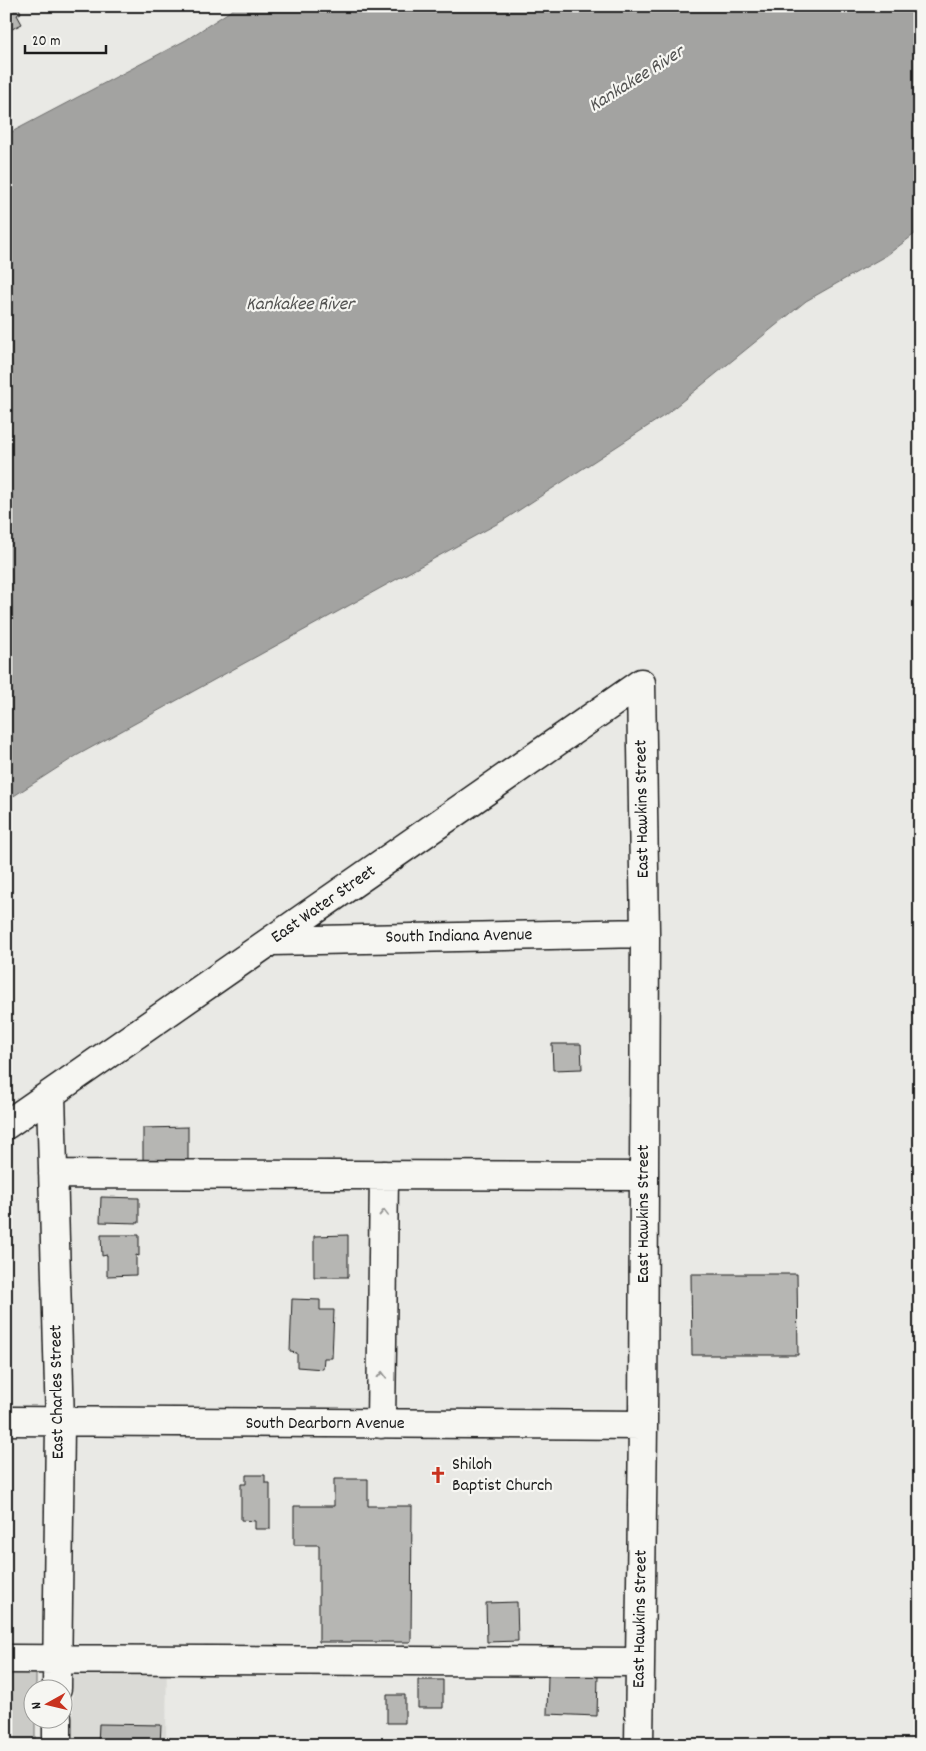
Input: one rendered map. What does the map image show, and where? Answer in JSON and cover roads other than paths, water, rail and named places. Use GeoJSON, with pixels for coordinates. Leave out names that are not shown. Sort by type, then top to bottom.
{"type":"FeatureCollection","features":[{"type":"Feature","properties":{"kind":"street","name":"East Hawkins Street"},"geometry":{"type":"LineString","coordinates":[[639,1745],[646,933],[641,683]]}},
{"type":"Feature","properties":{"kind":"street","name":"East Water Street"},"geometry":{"type":"LineString","coordinates":[[6,1125],[641,683]]}},
{"type":"Feature","properties":{"kind":"street","name":"South Indiana Avenue"},"geometry":{"type":"LineString","coordinates":[[272,941],[646,933]]}},
{"type":"Feature","properties":{"kind":"street","name":"East Charles Street"},"geometry":{"type":"LineString","coordinates":[[51,1095],[60,1422],[57,1678]]}},
{"type":"Feature","properties":{"kind":"street"},"geometry":{"type":"LineString","coordinates":[[53,1174],[644,1176]]}},
{"type":"Feature","properties":{"kind":"street"},"geometry":{"type":"LineString","coordinates":[[381,1424],[384,1175]]}},
{"type":"Feature","properties":{"kind":"street","name":"South Dearborn Avenue"},"geometry":{"type":"LineString","coordinates":[[6,1421],[643,1425]]}},
{"type":"Feature","properties":{"kind":"street"},"geometry":{"type":"LineString","coordinates":[[6,1659],[640,1662]]}},
{"type":"Feature","properties":{"kind":"street"},"geometry":{"type":"LineString","coordinates":[[56,1745],[57,1728]]}},
{"type":"Feature","properties":{"kind":"water","name":"Kankakee River"},"geometry":{"type":"Polygon","coordinates":[[[238,6],[920,6],[920,230],[887,255],[806,301],[665,415],[504,520],[76,756],[6,801],[6,135],[186,40],[238,6]]]}},
{"type":"Feature","properties":{"kind":"place","name":"Shiloh Baptist Church"},"geometry":{"type":"Point","coordinates":[438,1475]}}]}
